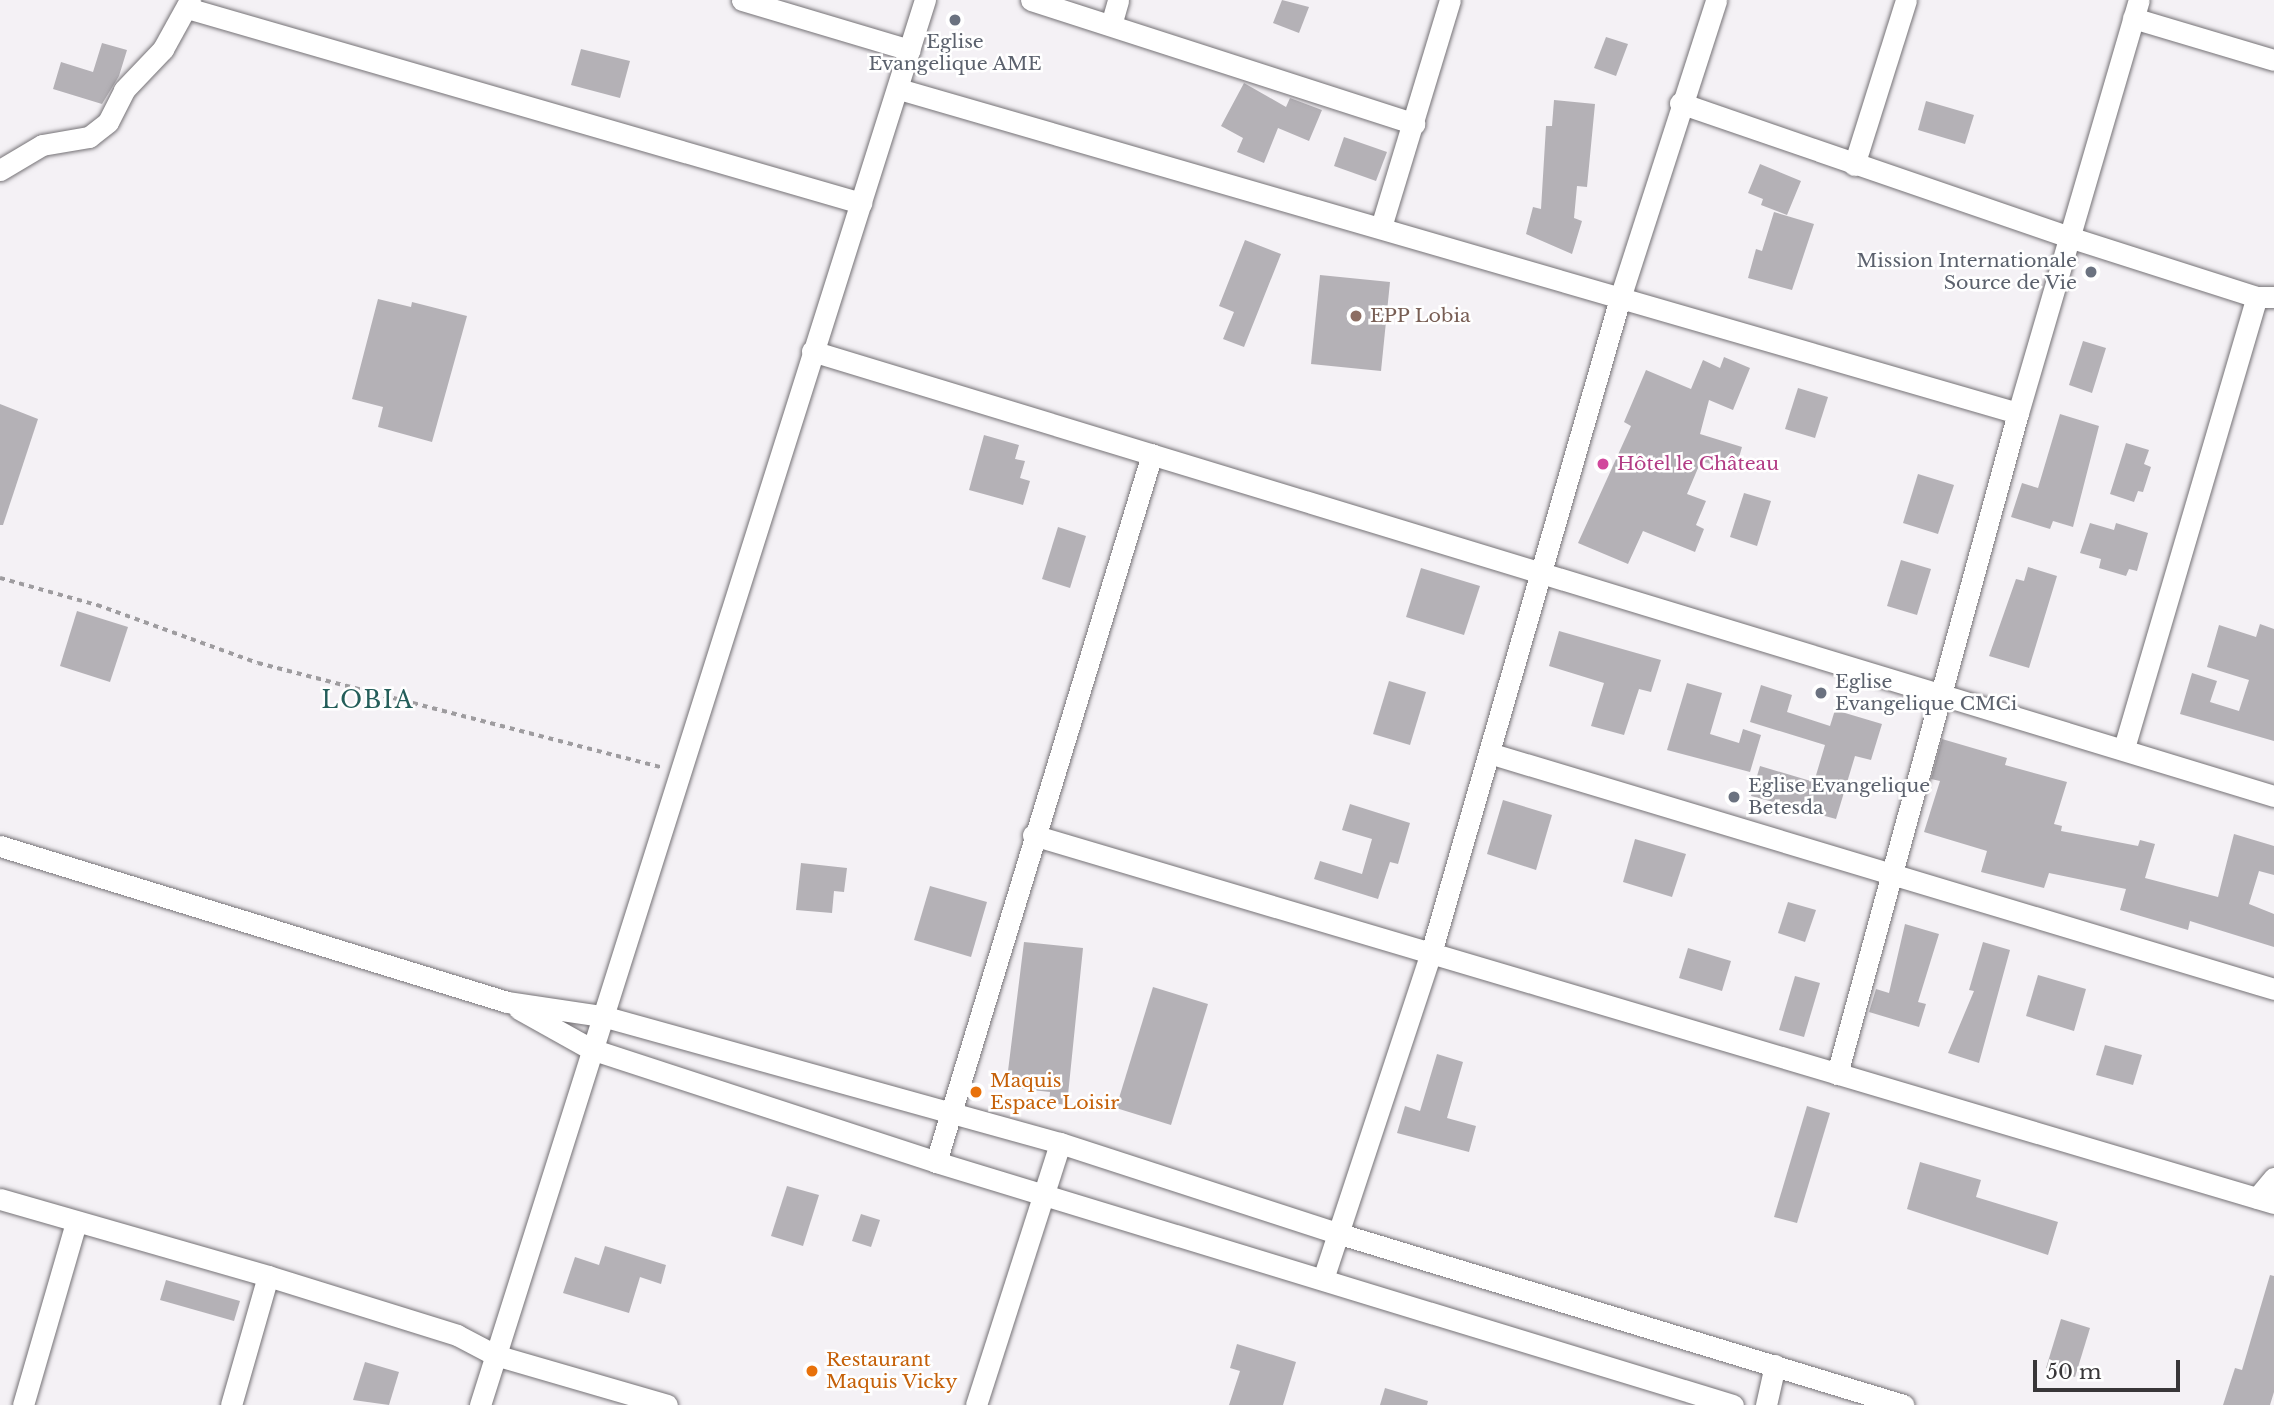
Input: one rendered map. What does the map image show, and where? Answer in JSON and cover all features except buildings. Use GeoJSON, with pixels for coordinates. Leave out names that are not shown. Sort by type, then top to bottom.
{"type":"FeatureCollection","features":[{"type":"Feature","properties":{"kind":"street"},"geometry":{"type":"LineString","coordinates":[[742,0],[910,50]]}},
{"type":"Feature","properties":{"kind":"street"},"geometry":{"type":"LineString","coordinates":[[480,1405],[811,351],[899,89],[925,0]]}},
{"type":"Feature","properties":{"kind":"street"},"geometry":{"type":"LineString","coordinates":[[1031,0],[1414,124]]}},
{"type":"Feature","properties":{"kind":"street"},"geometry":{"type":"LineString","coordinates":[[1111,25],[1118,0]]}},
{"type":"Feature","properties":{"kind":"street"},"geometry":{"type":"LineString","coordinates":[[1381,227],[1450,0]]}},
{"type":"Feature","properties":{"kind":"street"},"geometry":{"type":"LineString","coordinates":[[1323,1279],[1336,1233],[1431,953],[1620,298],[1680,103],[1716,0]]}},
{"type":"Feature","properties":{"kind":"street"},"geometry":{"type":"LineString","coordinates":[[1854,165],[1906,0]]}},
{"type":"Feature","properties":{"kind":"street"},"geometry":{"type":"LineString","coordinates":[[0,170],[43,145],[89,137],[108,122],[124,90],[163,49],[188,4],[861,203]]}},
{"type":"Feature","properties":{"kind":"street"},"geometry":{"type":"LineString","coordinates":[[1838,1074],[1939,695],[2136,9],[2274,60]]}},
{"type":"Feature","properties":{"kind":"street"},"geometry":{"type":"LineString","coordinates":[[899,89],[2018,413]]}},
{"type":"Feature","properties":{"kind":"street"},"geometry":{"type":"LineString","coordinates":[[1680,103],[2069,237],[2266,297],[2124,748]]}},
{"type":"Feature","properties":{"kind":"street"},"geometry":{"type":"LineString","coordinates":[[811,351],[1540,570],[2274,796]]}},
{"type":"Feature","properties":{"kind":"street"},"geometry":{"type":"LineString","coordinates":[[936,1162],[1033,835],[1152,454]]}},
{"type":"Feature","properties":{"kind":"street"},"geometry":{"type":"LineString","coordinates":[[1489,754],[2274,989]]}},
{"type":"Feature","properties":{"kind":"street"},"geometry":{"type":"LineString","coordinates":[[1033,835],[2266,1200],[2274,1178]]}},
{"type":"Feature","properties":{"kind":"street"},"geometry":{"type":"LineString","coordinates":[[0,846],[506,1002],[602,1016],[948,1115],[1060,1143],[1336,1233],[1903,1405]]}},
{"type":"Feature","properties":{"kind":"street"},"geometry":{"type":"LineString","coordinates":[[506,1002],[591,1049],[936,1162],[1734,1405]]}},
{"type":"Feature","properties":{"kind":"street"},"geometry":{"type":"LineString","coordinates":[[976,1405],[1060,1143]]}},
{"type":"Feature","properties":{"kind":"street"},"geometry":{"type":"LineString","coordinates":[[0,1199],[268,1276],[457,1335],[495,1355],[667,1405]]}},
{"type":"Feature","properties":{"kind":"street"},"geometry":{"type":"LineString","coordinates":[[23,1405],[76,1222]]}},
{"type":"Feature","properties":{"kind":"street"},"geometry":{"type":"LineString","coordinates":[[231,1405],[268,1276]]}},
{"type":"Feature","properties":{"kind":"street"},"geometry":{"type":"LineString","coordinates":[[1766,1405],[1775,1365]]}},
{"type":"Feature","properties":{"kind":"path"},"geometry":{"type":"LineString","coordinates":[[0,578],[97,605],[258,663],[679,772]]}},
{"type":"Feature","properties":{"kind":"place","name":"Eglise Evangelique AME"},"geometry":{"type":"Point","coordinates":[955,20]}},
{"type":"Feature","properties":{"kind":"place","name":"Mission Internationale Source de Vie"},"geometry":{"type":"Point","coordinates":[2091,272]}},
{"type":"Feature","properties":{"kind":"place","name":"EPP Lobia"},"geometry":{"type":"Point","coordinates":[1356,316]}},
{"type":"Feature","properties":{"kind":"place","name":"Hôtel le Château"},"geometry":{"type":"Point","coordinates":[1603,464]}},
{"type":"Feature","properties":{"kind":"place","name":"Eglise Evangelique CMCi"},"geometry":{"type":"Point","coordinates":[1821,693]}},
{"type":"Feature","properties":{"kind":"place","name":"Eglise Evangelique Betesda"},"geometry":{"type":"Point","coordinates":[1734,797]}},
{"type":"Feature","properties":{"kind":"place","name":"Maquis Espace Loisir"},"geometry":{"type":"Point","coordinates":[976,1092]}},
{"type":"Feature","properties":{"kind":"place","name":"Restaurant Maquis Vicky"},"geometry":{"type":"Point","coordinates":[812,1371]}},
{"type":"Feature","properties":{"kind":"district","name":"LOBIA"},"geometry":{"type":"Point","coordinates":[368,700]}}]}
